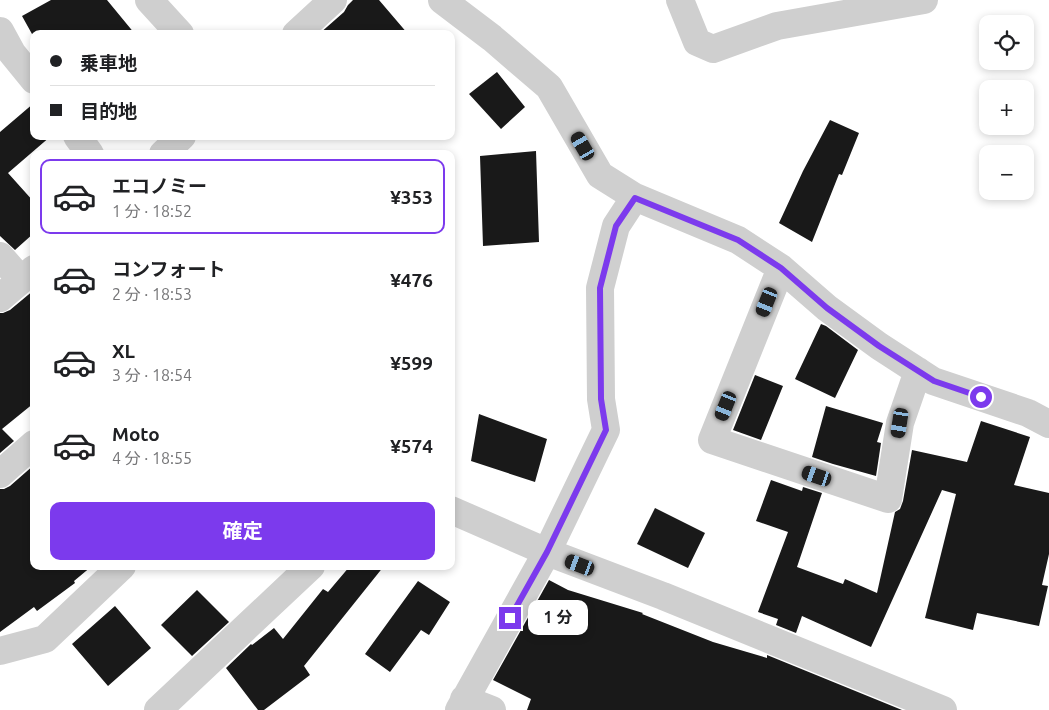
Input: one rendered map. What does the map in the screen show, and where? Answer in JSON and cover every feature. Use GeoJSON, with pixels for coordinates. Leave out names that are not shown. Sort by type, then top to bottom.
{"type":"FeatureCollection","features":[{"type":"Feature","properties":{"kind":"street"},"geometry":{"type":"LineString","coordinates":[[149,0],[176,30]]}},
{"type":"Feature","properties":{"kind":"street"},"geometry":{"type":"LineString","coordinates":[[300,30],[333,0]]}},
{"type":"Feature","properties":{"kind":"street"},"geometry":{"type":"LineString","coordinates":[[442,0],[492,38],[550,87],[600,175],[635,198],[738,240],[781,268],[827,308],[879,346],[934,381],[1028,413],[1049,424]]}},
{"type":"Feature","properties":{"kind":"street"},"geometry":{"type":"LineString","coordinates":[[680,0],[698,42],[714,49],[777,26],[870,5],[924,0]]}},
{"type":"Feature","properties":{"kind":"street"},"geometry":{"type":"LineString","coordinates":[[0,31],[12,53],[30,75]]}},
{"type":"Feature","properties":{"kind":"street"},"geometry":{"type":"LineString","coordinates":[[167,150],[178,140]]}},
{"type":"Feature","properties":{"kind":"street"},"geometry":{"type":"LineString","coordinates":[[492,710],[462,705],[547,552],[606,430],[601,399],[600,288],[616,226],[635,198]]}},
{"type":"Feature","properties":{"kind":"street"},"geometry":{"type":"LineString","coordinates":[[0,256],[27,274],[0,298]]}},
{"type":"Feature","properties":{"kind":"street"},"geometry":{"type":"LineString","coordinates":[[781,268],[712,440],[888,500],[900,423],[918,371]]}},
{"type":"Feature","properties":{"kind":"street"},"geometry":{"type":"LineString","coordinates":[[0,474],[30,448]]}},
{"type":"Feature","properties":{"kind":"street"},"geometry":{"type":"LineString","coordinates":[[455,512],[547,552],[663,596],[915,705],[943,710]]}},
{"type":"Feature","properties":{"kind":"street"},"geometry":{"type":"LineString","coordinates":[[0,650],[45,639],[118,570]]}},
{"type":"Feature","properties":{"kind":"street"},"geometry":{"type":"LineString","coordinates":[[158,710],[307,570]]}},
{"type":"Feature","properties":{"kind":"building"},"geometry":{"type":"Polygon","coordinates":[[[51,0],[107,0],[132,30],[30,30],[22,16],[51,0]]]}},
{"type":"Feature","properties":{"kind":"building"},"geometry":{"type":"Polygon","coordinates":[[[353,0],[379,0],[405,30],[324,30],[344,12],[353,0]]]}},
{"type":"Feature","properties":{"kind":"building"},"geometry":{"type":"Polygon","coordinates":[[[497,72],[525,107],[501,129],[469,94],[497,72]]]}},
{"type":"Feature","properties":{"kind":"building"},"geometry":{"type":"Polygon","coordinates":[[[30,106],[30,140],[46,140],[35,150],[30,150],[30,154],[8,173],[30,198],[30,237],[15,250],[0,236],[0,132],[30,106]]]}},
{"type":"Feature","properties":{"kind":"building"},"geometry":{"type":"Polygon","coordinates":[[[830,120],[859,133],[842,175],[839,174],[812,242],[779,223],[803,171],[830,120]]]}},
{"type":"Feature","properties":{"kind":"building"},"geometry":{"type":"Polygon","coordinates":[[[536,151],[539,242],[483,246],[480,156],[536,151]]]}},
{"type":"Feature","properties":{"kind":"building"},"geometry":{"type":"Polygon","coordinates":[[[30,293],[30,406],[2,429],[14,441],[0,453],[0,313],[10,310],[30,293]]]}},
{"type":"Feature","properties":{"kind":"building"},"geometry":{"type":"Polygon","coordinates":[[[821,324],[858,350],[835,398],[795,379],[821,324]]]}},
{"type":"Feature","properties":{"kind":"building"},"geometry":{"type":"Polygon","coordinates":[[[755,375],[783,386],[761,440],[733,430],[755,375]]]}},
{"type":"Feature","properties":{"kind":"building"},"geometry":{"type":"Polygon","coordinates":[[[826,406],[883,423],[877,442],[881,443],[876,476],[812,457],[826,406]]]}},
{"type":"Feature","properties":{"kind":"building"},"geometry":{"type":"Polygon","coordinates":[[[479,414],[547,439],[535,482],[471,461],[479,414]]]}},
{"type":"Feature","properties":{"kind":"building"},"geometry":{"type":"Polygon","coordinates":[[[981,421],[1030,437],[1014,485],[1049,493],[1049,554],[1042,585],[1048,586],[1039,626],[977,613],[973,630],[925,618],[956,494],[942,490],[871,647],[802,616],[796,633],[776,625],[778,619],[758,612],[788,532],[756,521],[771,480],[802,491],[803,487],[822,493],[797,567],[843,584],[845,579],[877,593],[895,512],[900,509],[903,501],[912,450],[967,462],[981,421]]]}},
{"type":"Feature","properties":{"kind":"building"},"geometry":{"type":"Polygon","coordinates":[[[30,468],[30,570],[87,570],[74,581],[75,583],[37,611],[34,607],[0,632],[0,489],[10,486],[30,468]]]}},
{"type":"Feature","properties":{"kind":"building"},"geometry":{"type":"Polygon","coordinates":[[[655,508],[705,533],[688,568],[637,544],[655,508]]]}},
{"type":"Feature","properties":{"kind":"building"},"geometry":{"type":"Polygon","coordinates":[[[347,570],[381,570],[304,666],[310,675],[264,710],[258,710],[226,668],[251,644],[274,628],[283,639],[323,589],[328,592],[347,570]]]}},
{"type":"Feature","properties":{"kind":"building"},"geometry":{"type":"Polygon","coordinates":[[[549,580],[568,590],[643,613],[713,642],[767,658],[767,655],[902,710],[527,710],[531,699],[493,680],[549,580]]]}},
{"type":"Feature","properties":{"kind":"building"},"geometry":{"type":"Polygon","coordinates":[[[418,581],[450,602],[429,635],[421,630],[390,672],[365,654],[418,581]]]}},
{"type":"Feature","properties":{"kind":"building"},"geometry":{"type":"Polygon","coordinates":[[[197,590],[229,622],[192,656],[161,625],[197,590]]]}},
{"type":"Feature","properties":{"kind":"building"},"geometry":{"type":"Polygon","coordinates":[[[115,606],[151,648],[108,686],[72,644],[115,606]]]}},
{"type":"Feature","properties":{"kind":"route"},"geometry":{"type":"LineString","coordinates":[[510,618],[547,552],[606,430],[601,399],[600,288],[616,226],[635,198],[738,240],[781,268],[827,308],[879,346],[934,381],[981,397]]}}]}
